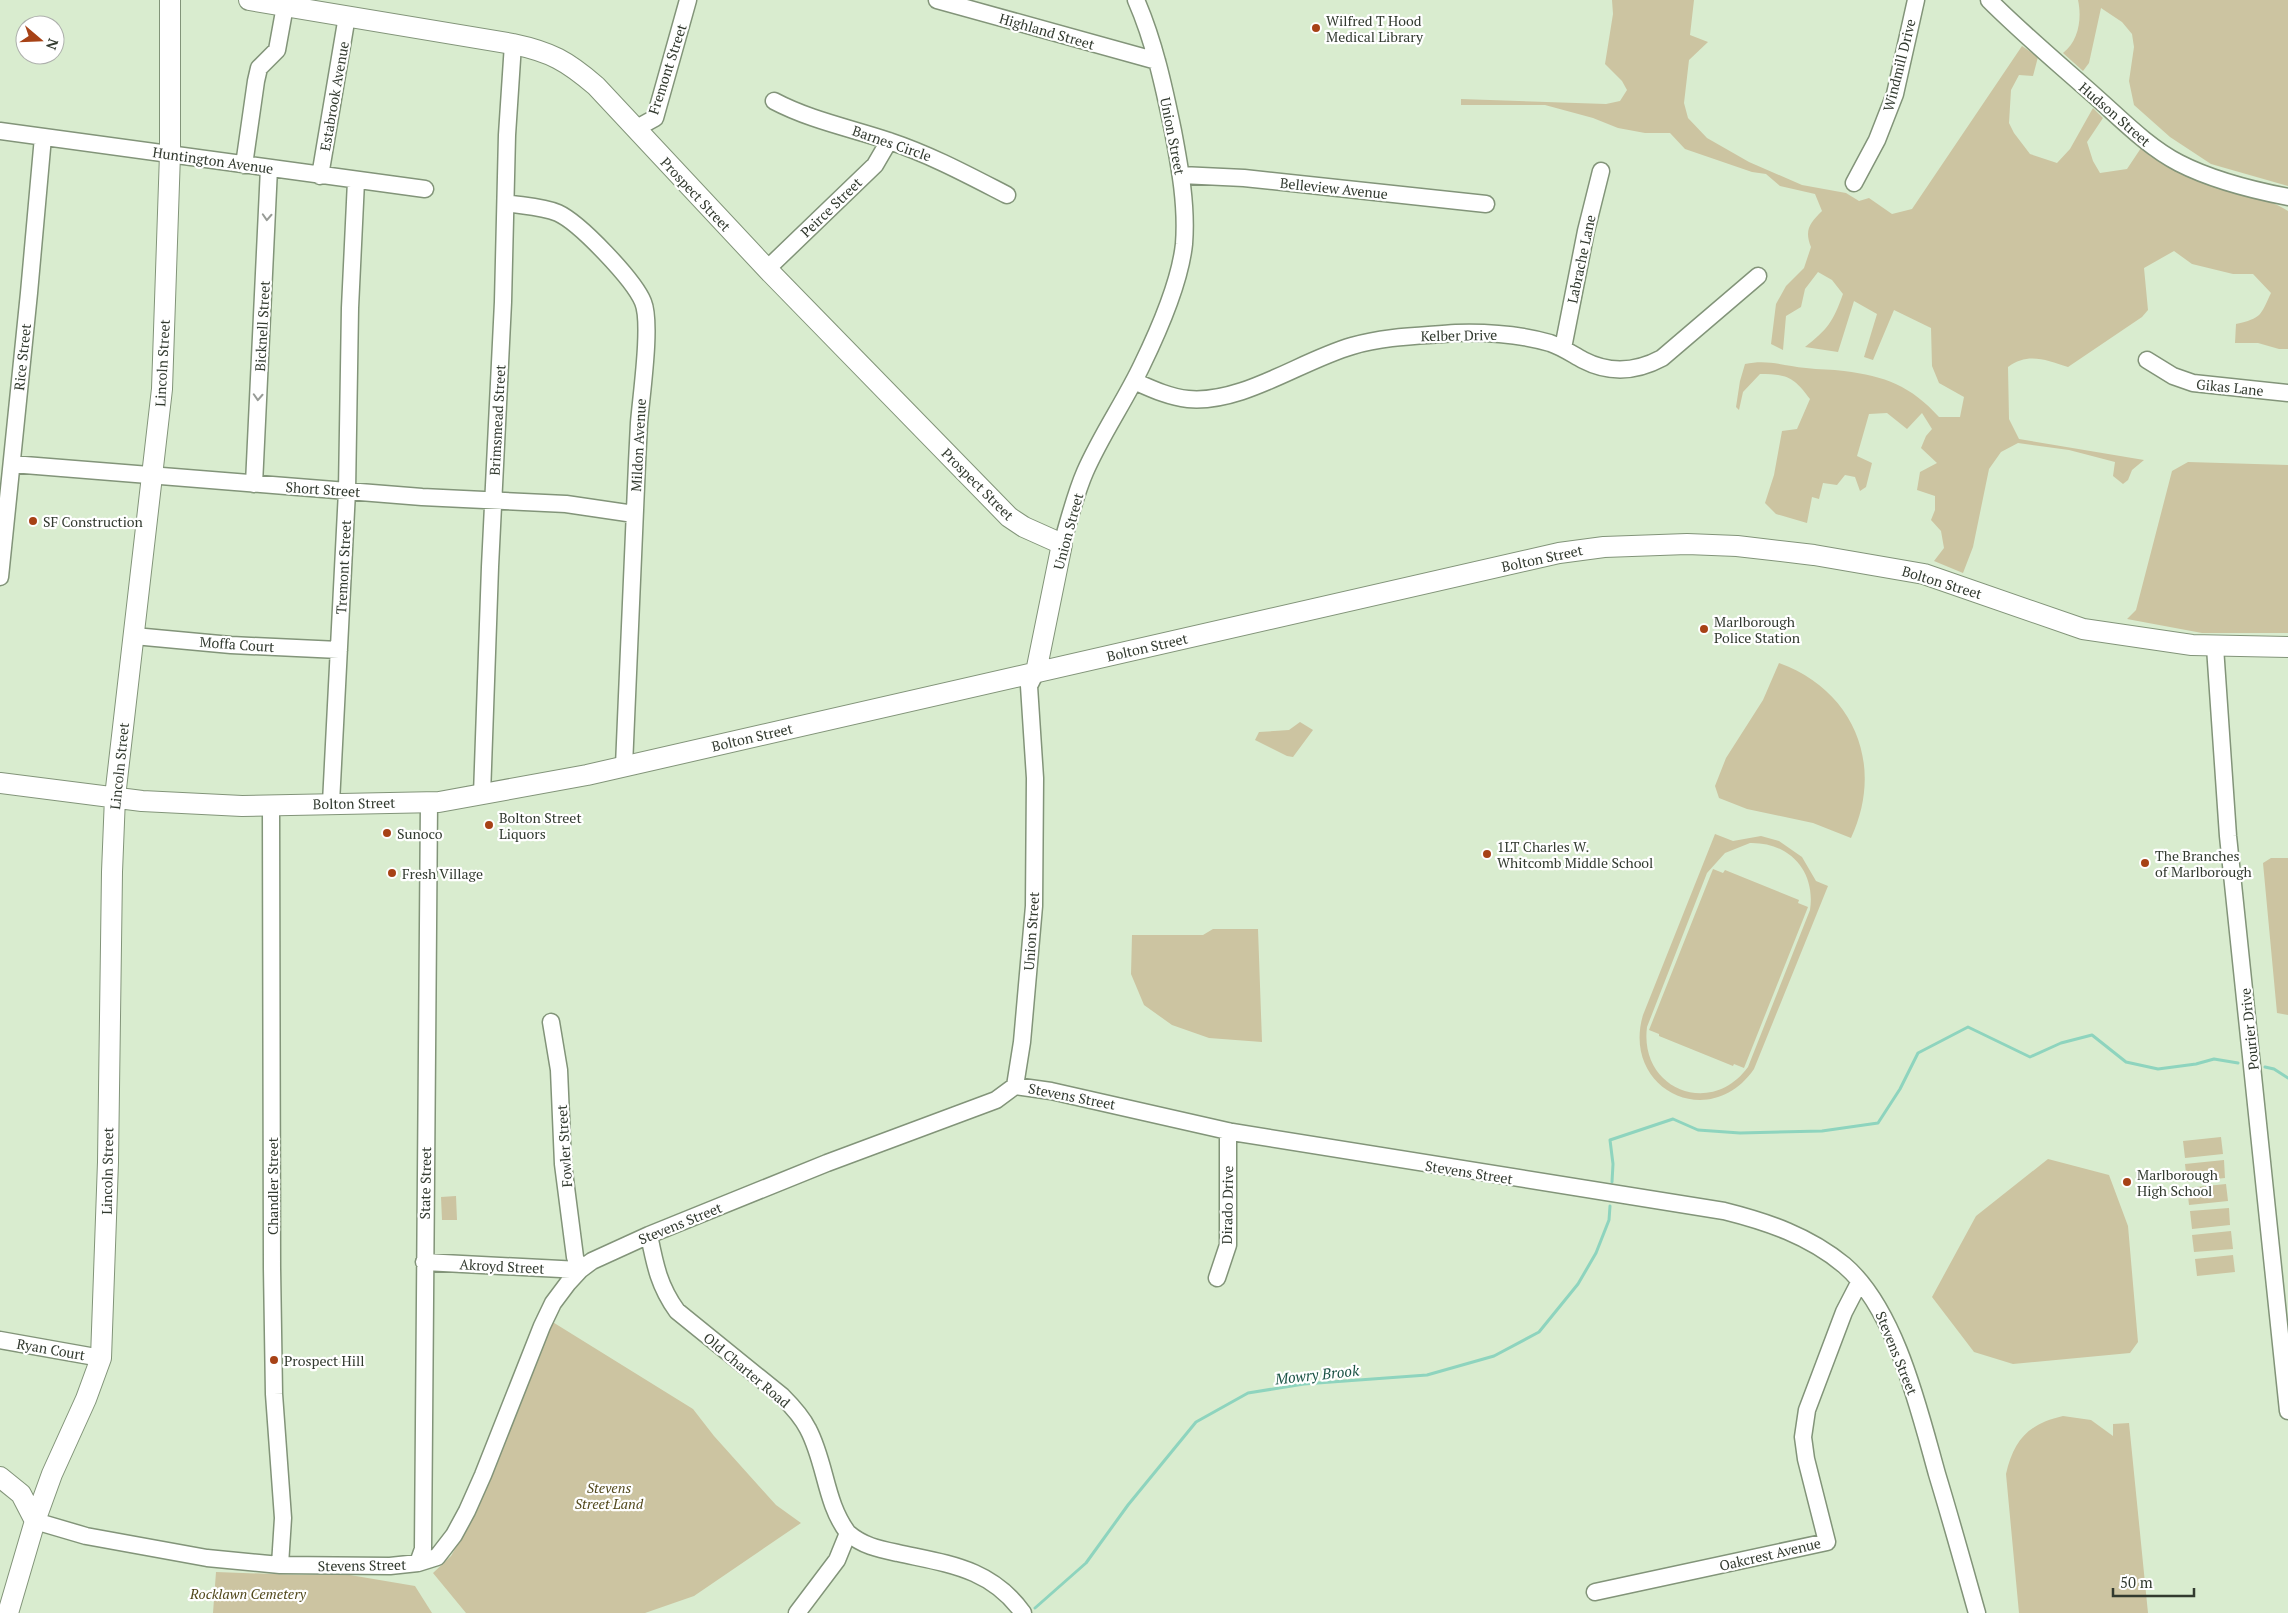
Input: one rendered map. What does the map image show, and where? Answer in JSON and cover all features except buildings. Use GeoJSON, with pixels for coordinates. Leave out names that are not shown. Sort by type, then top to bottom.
{"type":"FeatureCollection","features":[{"type":"Feature","properties":{"kind":"main road","name":"Lincoln Street"},"geometry":{"type":"LineString","coordinates":[[8,1613],[34,1520],[52,1474],[86,1399],[101,1358],[108,1162],[112,872],[115,797],[152,475],[164,346],[170,154],[170,0]]}},
{"type":"Feature","properties":{"kind":"main road","name":"Prospect Street"},"geometry":{"type":"LineString","coordinates":[[249,0],[513,44],[546,52],[573,66],[596,86],[767,269],[1008,517],[1024,527],[1062,544]]}},
{"type":"Feature","properties":{"kind":"main road","name":"Union Street"},"geometry":{"type":"LineString","coordinates":[[1036,672],[1062,544]]}},
{"type":"Feature","properties":{"kind":"main road","name":"Bolton Street"},"geometry":{"type":"LineString","coordinates":[[0,783],[190,805],[270,806],[429,802],[482,795],[562,780],[1559,553],[1604,547],[1664,544],[1743,547],[1895,568],[1946,581],[2083,628],[2169,643],[2215,647],[2288,647]]}},
{"type":"Feature","properties":{"kind":"main road"},"geometry":{"type":"LineString","coordinates":[[0,1477],[21,1494],[34,1520]]}},
{"type":"Feature","properties":{"kind":"street","name":"Fremont Street"},"geometry":{"type":"LineString","coordinates":[[635,129],[655,118],[688,0]]}},
{"type":"Feature","properties":{"kind":"street","name":"Highland Street"},"geometry":{"type":"LineString","coordinates":[[937,0],[1157,61]]}},
{"type":"Feature","properties":{"kind":"street","name":"Union Street"},"geometry":{"type":"LineString","coordinates":[[1062,544],[1086,470],[1134,381],[1169,302],[1182,252],[1184,221],[1181,176],[1157,61],[1136,0]]}},
{"type":"Feature","properties":{"kind":"street","name":"Windmill Drive"},"geometry":{"type":"LineString","coordinates":[[1854,183],[1877,140],[1895,94],[1916,0]]}},
{"type":"Feature","properties":{"kind":"street","name":"Hudson Street"},"geometry":{"type":"LineString","coordinates":[[1989,0],[2021,32],[2126,124],[2168,157],[2196,171],[2263,192],[2288,197]]}},
{"type":"Feature","properties":{"kind":"street"},"geometry":{"type":"LineString","coordinates":[[244,165],[259,68],[277,50],[285,6]]}},
{"type":"Feature","properties":{"kind":"street","name":"Estabrook Avenue"},"geometry":{"type":"LineString","coordinates":[[320,176],[347,16]]}},
{"type":"Feature","properties":{"kind":"street","name":"Brimsmead Street"},"geometry":{"type":"LineString","coordinates":[[482,795],[506,203],[507,135],[513,44]]}},
{"type":"Feature","properties":{"kind":"street","name":"Barnes Circle"},"geometry":{"type":"LineString","coordinates":[[774,101],[798,113],[937,158],[1007,195]]}},
{"type":"Feature","properties":{"kind":"street","name":"Huntington Avenue"},"geometry":{"type":"LineString","coordinates":[[0,131],[356,181],[426,189]]}},
{"type":"Feature","properties":{"kind":"street","name":"Rice Street"},"geometry":{"type":"LineString","coordinates":[[0,577],[42,137]]}},
{"type":"Feature","properties":{"kind":"street","name":"Peirce Street"},"geometry":{"type":"LineString","coordinates":[[767,269],[875,165],[889,141]]}},
{"type":"Feature","properties":{"kind":"street","name":"Bicknell Street"},"geometry":{"type":"LineString","coordinates":[[254,484],[269,168]]}},
{"type":"Feature","properties":{"kind":"street","name":"Labrache Lane"},"geometry":{"type":"LineString","coordinates":[[1563,348],[1586,231],[1601,171]]}},
{"type":"Feature","properties":{"kind":"street","name":"Belleview Avenue"},"geometry":{"type":"LineString","coordinates":[[1181,176],[1244,178],[1486,204]]}},
{"type":"Feature","properties":{"kind":"street","name":"Tremont Street"},"geometry":{"type":"LineString","coordinates":[[331,803],[347,491],[350,308],[356,181]]}},
{"type":"Feature","properties":{"kind":"street","name":"Hudson Street"},"geometry":{"type":"LineString","coordinates":[[2263,192],[2288,204]]}},
{"type":"Feature","properties":{"kind":"street","name":"Mildon Avenue"},"geometry":{"type":"LineString","coordinates":[[506,203],[541,207],[558,213],[574,223],[594,241],[644,302],[646,337],[634,514],[624,766]]}},
{"type":"Feature","properties":{"kind":"street","name":"Kelber Drive"},"geometry":{"type":"LineString","coordinates":[[1134,381],[1163,394],[1189,399],[1212,398],[1236,393],[1267,382],[1298,366],[1351,346],[1377,340],[1410,336],[1498,333],[1521,336],[1563,348],[1584,361],[1603,368],[1617,370],[1648,365],[1662,358],[1683,342],[1758,276]]}},
{"type":"Feature","properties":{"kind":"street","name":"Gikas Lane"},"geometry":{"type":"LineString","coordinates":[[2147,360],[2173,376],[2193,384],[2288,393]]}},
{"type":"Feature","properties":{"kind":"street","name":"Short Street"},"geometry":{"type":"LineString","coordinates":[[12,464],[347,491],[566,504],[634,514]]}},
{"type":"Feature","properties":{"kind":"street","name":"Moffa Court"},"geometry":{"type":"LineString","coordinates":[[134,636],[231,645],[339,650]]}},
{"type":"Feature","properties":{"kind":"street","name":"Pourier Drive"},"geometry":{"type":"LineString","coordinates":[[2215,647],[2228,836],[2288,1411]]}},
{"type":"Feature","properties":{"kind":"street","name":"Union Street"},"geometry":{"type":"LineString","coordinates":[[1015,1086],[1022,1042],[1034,906],[1035,778],[1029,686],[1036,672]]}},
{"type":"Feature","properties":{"kind":"street","name":"State Street"},"geometry":{"type":"LineString","coordinates":[[418,1563],[423,1549],[429,802]]}},
{"type":"Feature","properties":{"kind":"street","name":"Chandler Street"},"geometry":{"type":"LineString","coordinates":[[270,806],[272,1268],[274,1394],[283,1518],[280,1565]]}},
{"type":"Feature","properties":{"kind":"street","name":"Fowler Street"},"geometry":{"type":"LineString","coordinates":[[552,1022],[559,1070],[563,1164],[575,1257],[580,1270]]}},
{"type":"Feature","properties":{"kind":"street","name":"Stevens Street"},"geometry":{"type":"LineString","coordinates":[[34,1520],[86,1536],[207,1558],[280,1565],[390,1566],[418,1563],[436,1557],[454,1534],[483,1475],[542,1326],[554,1303],[580,1270],[592,1261],[649,1235],[827,1163],[996,1100],[1015,1086],[1052,1091],[1228,1131],[1415,1163],[1724,1211],[1791,1232],[1812,1242],[1846,1267],[1876,1303],[1906,1368],[1977,1613]]}},
{"type":"Feature","properties":{"kind":"street","name":"Dirado Drive"},"geometry":{"type":"LineString","coordinates":[[1217,1278],[1228,1245],[1228,1131]]}},
{"type":"Feature","properties":{"kind":"street","name":"Old Charter Road"},"geometry":{"type":"LineString","coordinates":[[649,1235],[656,1272],[667,1297],[677,1312],[782,1396],[796,1411],[808,1430],[836,1516],[848,1533]]}},
{"type":"Feature","properties":{"kind":"street","name":"Akroyd Street"},"geometry":{"type":"LineString","coordinates":[[424,1262],[580,1270]]}},
{"type":"Feature","properties":{"kind":"street","name":"Oakcrest Avenue"},"geometry":{"type":"LineString","coordinates":[[1595,1592],[1827,1542],[1806,1459],[1804,1437],[1808,1410],[1844,1312],[1859,1283]]}},
{"type":"Feature","properties":{"kind":"street","name":"Ryan Court"},"geometry":{"type":"LineString","coordinates":[[0,1340],[101,1358]]}},
{"type":"Feature","properties":{"kind":"street"},"geometry":{"type":"LineString","coordinates":[[796,1613],[837,1560],[848,1533],[860,1543],[877,1549],[962,1568],[978,1574],[1004,1590],[1024,1613]]}},
{"type":"Feature","properties":{"kind":"green space"},"geometry":{"type":"Polygon","coordinates":[[[1612,0],[1694,0],[1690,35],[1708,42],[1689,60],[1684,103],[1688,118],[1707,138],[1749,162],[1802,185],[1846,193],[1859,201],[1869,198],[1892,214],[1912,209],[2022,46],[2038,57],[2033,76],[2019,75],[2011,90],[2009,123],[2030,154],[2057,163],[2070,149],[2093,108],[2103,118],[2087,142],[2093,161],[2100,173],[2127,169],[2141,148],[2195,179],[2215,187],[2271,202],[2288,211],[2288,349],[2279,349],[2258,343],[2235,343],[2236,324],[2256,318],[2265,307],[2271,293],[2253,274],[2233,274],[2192,264],[2174,251],[2144,268],[2148,310],[2142,317],[2068,367],[2045,360],[2030,359],[2015,362],[2008,367],[2009,419],[2019,439],[2144,460],[2132,470],[2128,480],[2123,484],[2113,476],[2115,462],[2069,450],[2018,443],[2001,452],[1989,469],[1973,547],[1963,573],[1934,561],[1944,548],[1941,531],[1931,520],[1935,510],[1935,496],[1917,490],[1920,472],[1937,463],[1921,448],[1926,436],[1932,429],[1922,413],[1907,429],[1887,413],[1869,414],[1857,456],[1872,463],[1866,487],[1860,491],[1855,477],[1845,475],[1837,485],[1823,483],[1819,499],[1812,497],[1807,523],[1776,514],[1765,503],[1774,475],[1782,431],[1797,429],[1810,399],[1789,378],[1760,374],[1743,392],[1739,410],[1736,407],[1745,364],[1769,363],[1811,369],[1839,370],[1872,376],[1907,390],[1929,406],[1939,417],[1960,417],[1964,397],[1939,383],[1932,366],[1931,328],[1894,310],[1873,360],[1864,357],[1877,314],[1854,301],[1838,352],[1805,347],[1829,324],[1843,294],[1832,280],[1818,272],[1805,289],[1801,307],[1786,316],[1783,350],[1771,344],[1776,304],[1786,286],[1804,268],[1811,247],[1808,236],[1809,227],[1822,211],[1815,194],[1780,186],[1766,174],[1752,172],[1685,149],[1670,133],[1645,133],[1618,128],[1593,118],[1545,105],[1461,105],[1461,99],[1606,104],[1620,101],[1627,90],[1622,81],[1605,64],[1613,14],[1612,0]]]}},
{"type":"Feature","properties":{"kind":"green space"},"geometry":{"type":"Polygon","coordinates":[[[2078,0],[2288,0],[2288,186],[2211,164],[2170,137],[2134,105],[2129,81],[2134,47],[2132,34],[2122,22],[2101,8],[2089,63],[2083,71],[2063,53],[2073,42],[2078,29],[2080,14],[2078,0]]]}},
{"type":"Feature","properties":{"kind":"green space"},"geometry":{"type":"Polygon","coordinates":[[[2188,462],[2288,465],[2288,633],[2202,633],[2127,619],[2136,610],[2172,471],[2188,462]]]}},
{"type":"Feature","properties":{"kind":"green space"},"geometry":{"type":"Polygon","coordinates":[[[1779,663],[1805,675],[1827,691],[1844,711],[1856,733],[1863,758],[1865,784],[1861,811],[1851,838],[1813,823],[1747,809],[1719,798],[1715,786],[1726,758],[1763,700],[1779,663]]]}},
{"type":"Feature","properties":{"kind":"green space"},"geometry":{"type":"Polygon","coordinates":[[[1300,722],[1313,730],[1293,757],[1287,756],[1255,740],[1259,732],[1289,730],[1300,722]]]}},
{"type":"Feature","properties":{"kind":"green space"},"geometry":{"type":"Polygon","coordinates":[[[1715,834],[1733,841],[1761,836],[1779,841],[1802,857],[1816,881],[1828,886],[1754,1069],[1736,1088],[1715,1098],[1694,1100],[1674,1094],[1657,1081],[1645,1064],[1640,1041],[1643,1015],[1715,834]],[[1750,843],[1725,853],[1707,873],[1647,1027],[1648,1049],[1654,1067],[1666,1080],[1681,1089],[1698,1093],[1715,1091],[1733,1082],[1748,1067],[1810,910],[1811,896],[1809,883],[1804,871],[1788,853],[1764,844],[1750,843]]]}},
{"type":"Feature","properties":{"kind":"green space"},"geometry":{"type":"Polygon","coordinates":[[[2271,858],[2288,858],[2288,1015],[2277,1013],[2263,863],[2271,858]]]}},
{"type":"Feature","properties":{"kind":"green space"},"geometry":{"type":"Polygon","coordinates":[[[1713,869],[1723,873],[1725,870],[1799,900],[1798,903],[1808,907],[1744,1068],[1734,1064],[1733,1066],[1659,1036],[1659,1034],[1649,1030],[1713,869]]]}},
{"type":"Feature","properties":{"kind":"green space"},"geometry":{"type":"Polygon","coordinates":[[[1213,929],[1258,929],[1262,1042],[1209,1038],[1172,1025],[1144,1005],[1131,974],[1132,935],[1203,935],[1213,929]]]}},
{"type":"Feature","properties":{"kind":"green space"},"geometry":{"type":"Polygon","coordinates":[[[2221,1137],[2223,1154],[2185,1158],[2183,1141],[2221,1137]]]}},
{"type":"Feature","properties":{"kind":"green space"},"geometry":{"type":"Polygon","coordinates":[[[2048,1159],[2109,1175],[2128,1226],[2138,1342],[2130,1353],[2013,1364],[1974,1352],[1932,1297],[1976,1216],[2048,1159]]]}},
{"type":"Feature","properties":{"kind":"green space"},"geometry":{"type":"Polygon","coordinates":[[[2224,1160],[2225,1178],[2187,1182],[2185,1164],[2224,1160]]]}},
{"type":"Feature","properties":{"kind":"green space"},"geometry":{"type":"Polygon","coordinates":[[[2226,1184],[2228,1201],[2189,1205],[2187,1188],[2226,1184]]]}},
{"type":"Feature","properties":{"kind":"green space"},"geometry":{"type":"Polygon","coordinates":[[[456,1196],[457,1220],[442,1220],[441,1197],[456,1196]]]}},
{"type":"Feature","properties":{"kind":"green space"},"geometry":{"type":"Polygon","coordinates":[[[2229,1208],[2230,1225],[2192,1229],[2190,1211],[2229,1208]]]}},
{"type":"Feature","properties":{"kind":"green space"},"geometry":{"type":"Polygon","coordinates":[[[2231,1231],[2233,1249],[2194,1252],[2192,1235],[2231,1231]]]}},
{"type":"Feature","properties":{"kind":"green space"},"geometry":{"type":"Polygon","coordinates":[[[2233,1255],[2235,1272],[2197,1276],[2195,1259],[2233,1255]]]}},
{"type":"Feature","properties":{"kind":"green space","name":"Stevens Street Land"},"geometry":{"type":"Polygon","coordinates":[[[551,1321],[693,1409],[714,1436],[776,1505],[801,1523],[694,1596],[645,1613],[466,1613],[433,1573],[451,1556],[464,1533],[551,1321]]]}},
{"type":"Feature","properties":{"kind":"green space"},"geometry":{"type":"Polygon","coordinates":[[[2063,1416],[2091,1420],[2113,1436],[2113,1424],[2129,1423],[2148,1613],[2019,1613],[2006,1474],[2013,1452],[2024,1435],[2040,1424],[2063,1416]]]}},
{"type":"Feature","properties":{"kind":"green space","name":"Rocklawn Cemetery"},"geometry":{"type":"Polygon","coordinates":[[[216,1572],[300,1575],[344,1574],[415,1586],[432,1613],[213,1613],[216,1572]]]}},
{"type":"Feature","properties":{"kind":"waterway"},"geometry":{"type":"LineString","coordinates":[[1612,1182],[1613,1164],[1610,1140],[1673,1119],[1698,1130],[1740,1133],[1822,1131],[1878,1123],[1900,1089],[1918,1053],[1968,1027],[2030,1057],[2061,1043],[2092,1035],[2126,1062],[2158,1069],[2196,1064],[2214,1059],[2238,1063]]}},
{"type":"Feature","properties":{"kind":"waterway"},"geometry":{"type":"LineString","coordinates":[[2265,1067],[2274,1069],[2288,1078]]}},
{"type":"Feature","properties":{"kind":"waterway","name":"Mowry Brook"},"geometry":{"type":"LineString","coordinates":[[1035,1608],[1086,1563],[1128,1505],[1196,1422],[1248,1393],[1304,1384],[1427,1375],[1494,1356],[1539,1332],[1578,1284],[1596,1253],[1609,1220],[1610,1206]]}},
{"type":"Feature","properties":{"kind":"place","name":"Wilfred T Hood Medical Library"},"geometry":{"type":"Point","coordinates":[1316,28]}},
{"type":"Feature","properties":{"kind":"place","name":"SF Construction"},"geometry":{"type":"Point","coordinates":[33,521]}},
{"type":"Feature","properties":{"kind":"place","name":"Marlborough Police Station"},"geometry":{"type":"Point","coordinates":[1704,629]}},
{"type":"Feature","properties":{"kind":"place","name":"Bolton Street Liquors"},"geometry":{"type":"Point","coordinates":[489,825]}},
{"type":"Feature","properties":{"kind":"place","name":"Sunoco"},"geometry":{"type":"Point","coordinates":[387,833]}},
{"type":"Feature","properties":{"kind":"place","name":"1LT Charles W. Whitcomb Middle School"},"geometry":{"type":"Point","coordinates":[1487,854]}},
{"type":"Feature","properties":{"kind":"place","name":"The Branches of Marlborough"},"geometry":{"type":"Point","coordinates":[2145,863]}},
{"type":"Feature","properties":{"kind":"place","name":"Fresh Village"},"geometry":{"type":"Point","coordinates":[392,873]}},
{"type":"Feature","properties":{"kind":"place","name":"Marlborough High School"},"geometry":{"type":"Point","coordinates":[2127,1182]}},
{"type":"Feature","properties":{"kind":"place","name":"Prospect Hill"},"geometry":{"type":"Point","coordinates":[274,1360]}}]}
